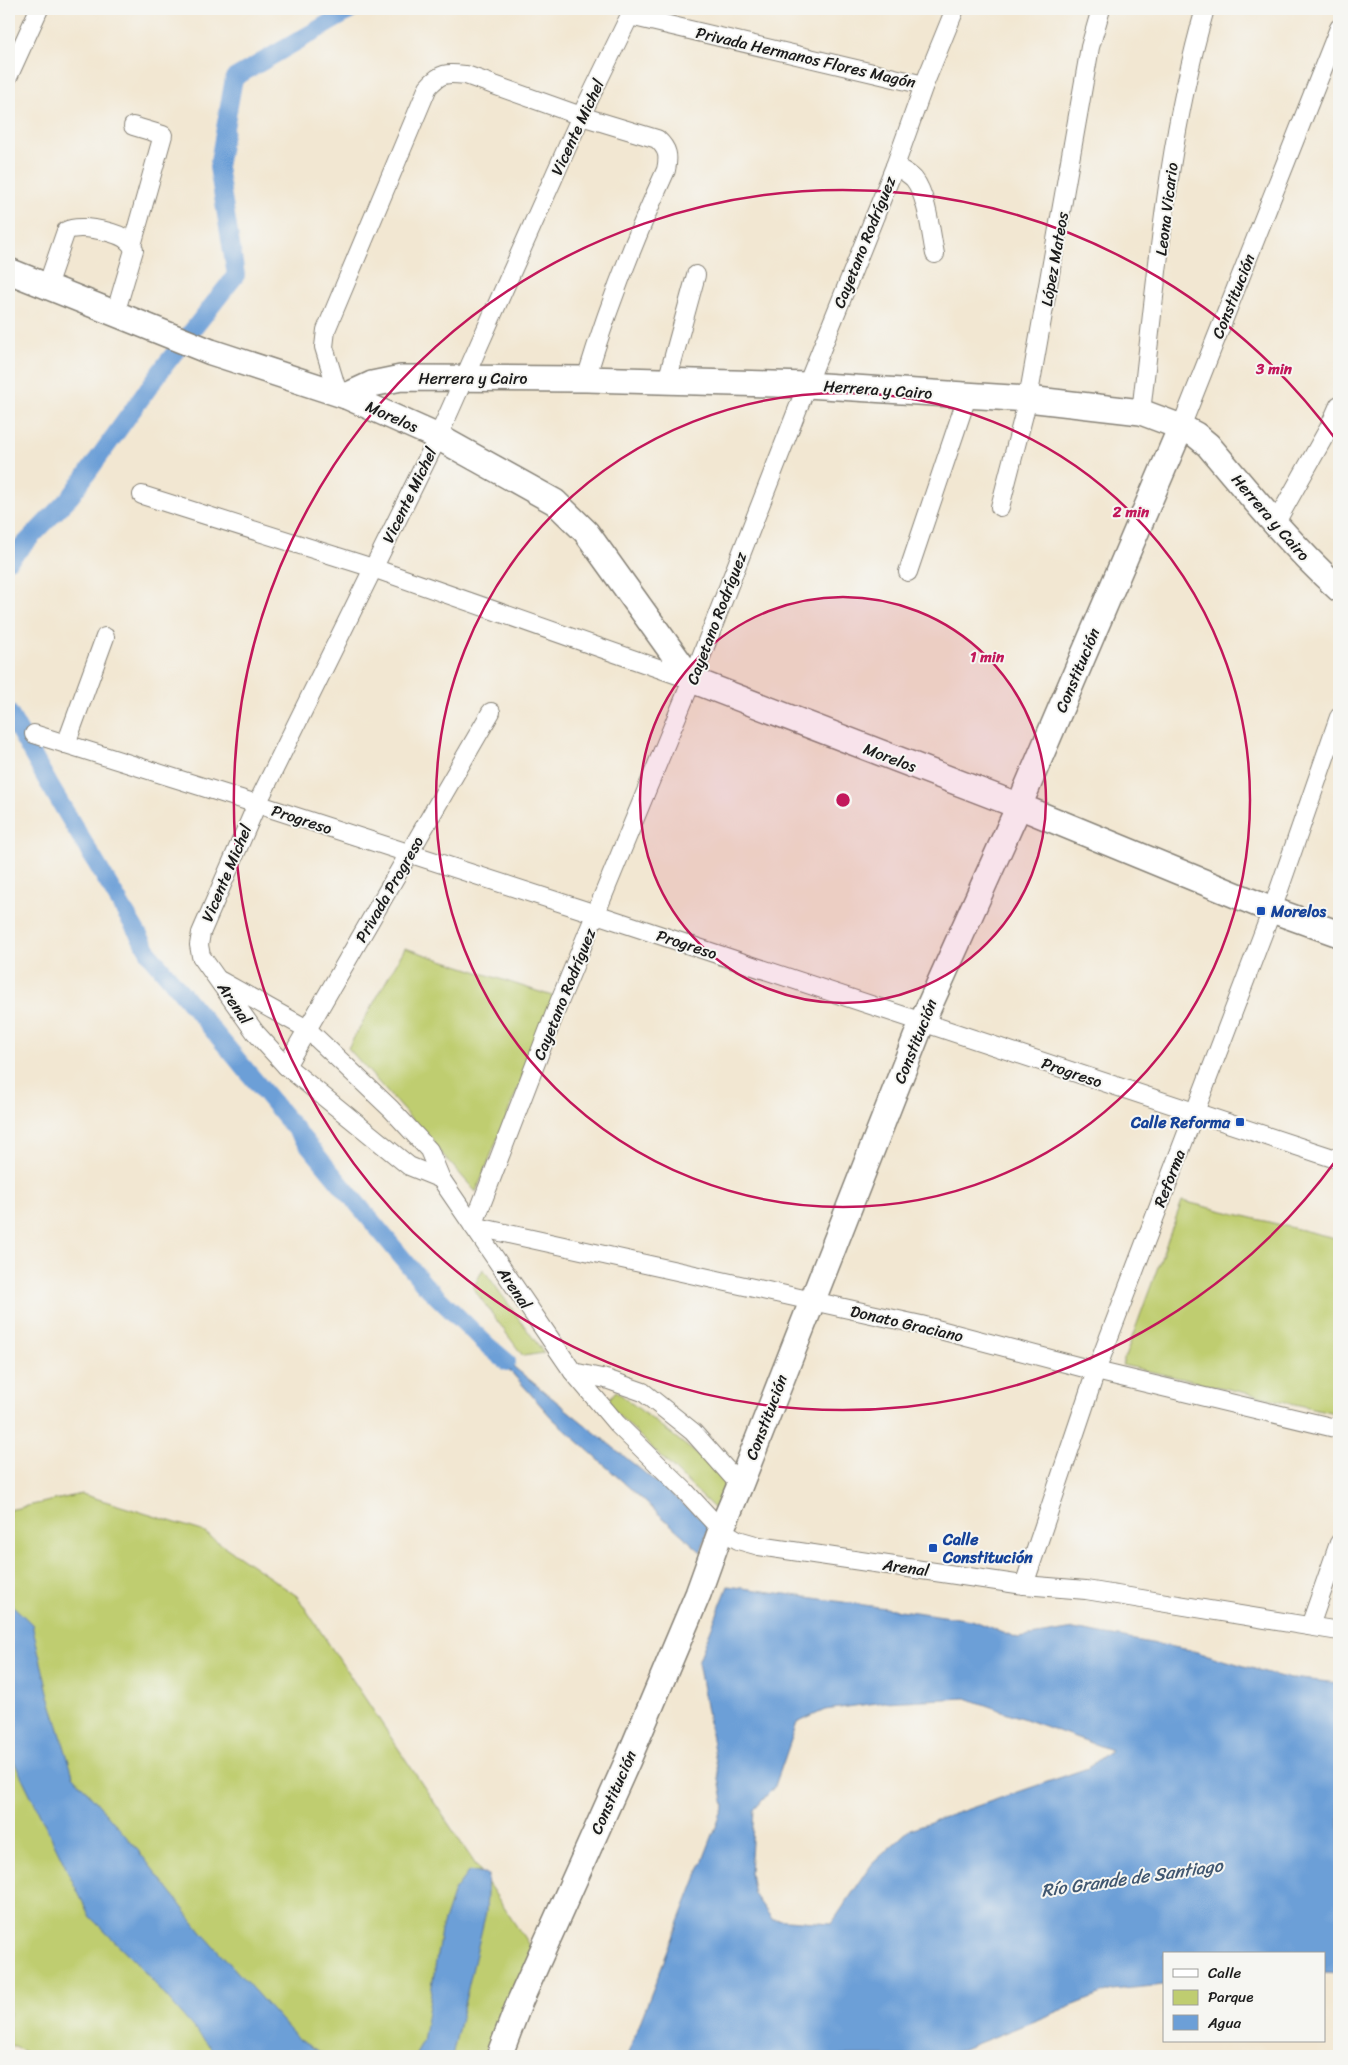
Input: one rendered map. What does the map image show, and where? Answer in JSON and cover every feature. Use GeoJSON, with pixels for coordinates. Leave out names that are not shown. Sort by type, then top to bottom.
{"type":"FeatureCollection","features":[{"type":"Feature","properties":{"kind":"street"},"geometry":{"type":"LineString","coordinates":[[9,75],[39,9]]}},
{"type":"Feature","properties":{"kind":"street","name":"Cayetano Rodríguez"},"geometry":{"type":"LineString","coordinates":[[473,1226],[560,1000],[692,680],[806,385],[895,166],[924,85],[955,9]]}},
{"type":"Feature","properties":{"kind":"street","name":"López Mateos"},"geometry":{"type":"LineString","coordinates":[[1000,507],[1028,399],[1090,47],[1101,9]]}},
{"type":"Feature","properties":{"kind":"street","name":"Leona Vicario"},"geometry":{"type":"LineString","coordinates":[[1141,412],[1173,148],[1205,9]]}},
{"type":"Feature","properties":{"kind":"street","name":"Privada Hermanos Flores Magón"},"geometry":{"type":"LineString","coordinates":[[631,12],[924,85]]}},
{"type":"Feature","properties":{"kind":"street","name":"Vicente Michel"},"geometry":{"type":"LineString","coordinates":[[217,978],[201,956],[198,945],[200,933],[256,804],[438,437],[581,116],[631,12]]}},
{"type":"Feature","properties":{"kind":"street","name":"Constitución"},"geometry":{"type":"LineString","coordinates":[[499,2056],[520,2001],[628,1760],[698,1594],[811,1300],[922,1022],[1019,806],[1181,427],[1339,28]]}},
{"type":"Feature","properties":{"kind":"street"},"geometry":{"type":"LineString","coordinates":[[342,394],[324,347],[326,330],[428,87],[436,77],[448,73],[466,74],[581,116],[658,139],[666,146],[669,158],[666,170],[633,243],[607,310],[586,379]]}},
{"type":"Feature","properties":{"kind":"street"},"geometry":{"type":"LineString","coordinates":[[132,245],[163,135],[133,126]]}},
{"type":"Feature","properties":{"kind":"street"},"geometry":{"type":"LineString","coordinates":[[895,166],[906,172],[916,181],[929,222],[935,254]]}},
{"type":"Feature","properties":{"kind":"street"},"geometry":{"type":"LineString","coordinates":[[47,286],[66,231],[72,228],[85,228],[117,235],[126,239],[134,250],[115,314]]}},
{"type":"Feature","properties":{"kind":"street","name":"Morelos"},"geometry":{"type":"LineString","coordinates":[[9,271],[211,352],[342,394],[438,437],[555,502],[586,532],[692,680]]}},
{"type":"Feature","properties":{"kind":"street"},"geometry":{"type":"LineString","coordinates":[[668,381],[696,275]]}},
{"type":"Feature","properties":{"kind":"street","name":"Herrera y Cairo"},"geometry":{"type":"LineString","coordinates":[[342,394],[372,384],[401,378],[586,379],[806,385],[968,394],[1141,412],[1181,427],[1196,435],[1208,445],[1275,524],[1339,589]]}},
{"type":"Feature","properties":{"kind":"street"},"geometry":{"type":"LineString","coordinates":[[908,572],[968,394]]}},
{"type":"Feature","properties":{"kind":"street"},"geometry":{"type":"LineString","coordinates":[[1275,524],[1329,428],[1339,405]]}},
{"type":"Feature","properties":{"kind":"street","name":"Morelos"},"geometry":{"type":"LineString","coordinates":[[142,495],[373,568],[692,680],[1019,806],[1272,910],[1339,934]]}},
{"type":"Feature","properties":{"kind":"street"},"geometry":{"type":"LineString","coordinates":[[66,744],[105,637]]}},
{"type":"Feature","properties":{"kind":"street","name":"Privada Progreso"},"geometry":{"type":"LineString","coordinates":[[286,1066],[491,712]]}},
{"type":"Feature","properties":{"kind":"street","name":"Reforma"},"geometry":{"type":"LineString","coordinates":[[1024,1584],[1096,1371],[1272,910],[1339,717]]}},
{"type":"Feature","properties":{"kind":"street","name":"Progreso"},"geometry":{"type":"LineString","coordinates":[[34,734],[596,914],[1193,1114],[1339,1160]]}},
{"type":"Feature","properties":{"kind":"street","name":"Arenal"},"geometry":{"type":"LineString","coordinates":[[217,978],[307,1029],[392,1110],[429,1150],[441,1179],[573,1372],[617,1424],[685,1491],[721,1530],[738,1540],[759,1546],[1024,1584],[1086,1590],[1339,1631]]}},
{"type":"Feature","properties":{"kind":"street","name":"Arenal"},"geometry":{"type":"LineString","coordinates":[[217,978],[255,1032],[286,1066],[409,1166],[441,1179]]}},
{"type":"Feature","properties":{"kind":"street","name":"Donato Graciano"},"geometry":{"type":"LineString","coordinates":[[473,1226],[921,1324],[1096,1371],[1339,1429]]}},
{"type":"Feature","properties":{"kind":"street"},"geometry":{"type":"LineString","coordinates":[[573,1372],[606,1378],[643,1392],[693,1432],[740,1486]]}},
{"type":"Feature","properties":{"kind":"street"},"geometry":{"type":"LineString","coordinates":[[1310,1626],[1339,1543]]}},
{"type":"Feature","properties":{"kind":"green space"},"geometry":{"type":"Polygon","coordinates":[[[405,948],[555,997],[476,1192],[348,1048],[405,948]]]}},
{"type":"Feature","properties":{"kind":"green space"},"geometry":{"type":"Polygon","coordinates":[[[1182,1201],[1339,1239],[1339,1414],[1122,1365],[1182,1201]]]}},
{"type":"Feature","properties":{"kind":"green space"},"geometry":{"type":"Polygon","coordinates":[[[483,1269],[544,1353],[523,1356],[473,1288],[483,1269]]]}},
{"type":"Feature","properties":{"kind":"green space"},"geometry":{"type":"Polygon","coordinates":[[[616,1391],[730,1480],[715,1509],[606,1403],[616,1391]]]}},
{"type":"Feature","properties":{"kind":"green space"},"geometry":{"type":"Polygon","coordinates":[[[82,1494],[202,1531],[297,1596],[545,1969],[510,2056],[33,2056],[9,2044],[9,1510],[82,1494]]]}},
{"type":"Feature","properties":{"kind":"water"},"geometry":{"type":"Polygon","coordinates":[[[488,1346],[709,1525],[701,1552],[552,1418],[488,1346]]]}},
{"type":"Feature","properties":{"kind":"water","name":"Río Grande de Santiago"},"geometry":{"type":"Polygon","coordinates":[[[728,1586],[972,1620],[1018,1638],[1074,1629],[1190,1650],[1282,1677],[1339,1683],[1339,1974],[1326,1973],[1326,1952],[1163,1952],[1163,1985],[1112,1990],[946,2056],[627,2056],[724,1806],[698,1662],[728,1586]],[[966,1698],[884,1702],[825,1710],[797,1723],[775,1786],[754,1810],[750,1873],[754,1894],[772,1919],[832,1923],[872,1864],[910,1829],[1088,1768],[1111,1750],[966,1698]]]}},
{"type":"Feature","properties":{"kind":"water"},"geometry":{"type":"Polygon","coordinates":[[[9,1602],[32,1624],[49,1696],[73,1775],[137,1849],[203,1934],[299,2040],[327,2056],[218,2056],[135,1961],[90,1917],[9,1751],[9,1602]]]}},
{"type":"Feature","properties":{"kind":"water"},"geometry":{"type":"Polygon","coordinates":[[[469,1871],[488,1875],[486,1912],[452,2056],[415,2056],[423,2042],[441,1930],[454,1891],[469,1871]]]}},
{"type":"Feature","properties":{"kind":"waterway"},"geometry":{"type":"LineString","coordinates":[[9,560],[71,496],[165,365],[236,275],[218,167],[234,78],[353,9]]}},
{"type":"Feature","properties":{"kind":"waterway"},"geometry":{"type":"LineString","coordinates":[[9,713],[152,957],[424,1284],[507,1362]]}},
{"type":"Feature","properties":{"kind":"place","name":"Morelos"},"geometry":{"type":"Point","coordinates":[1261,911]}},
{"type":"Feature","properties":{"kind":"place","name":"Calle Reforma"},"geometry":{"type":"Point","coordinates":[1240,1122]}},
{"type":"Feature","properties":{"kind":"place","name":"Calle Constitución"},"geometry":{"type":"Point","coordinates":[933,1548]}}]}
